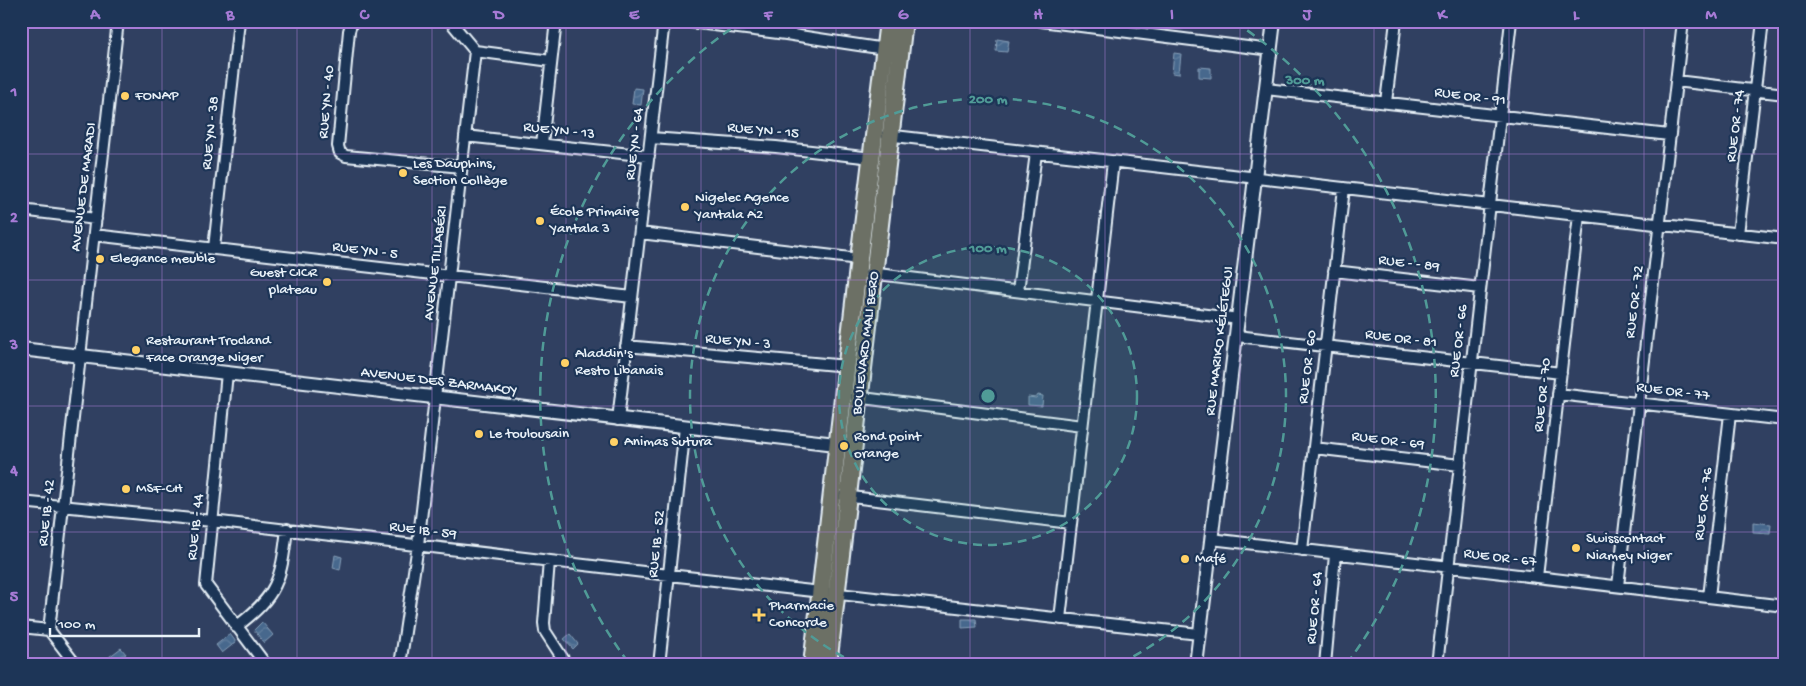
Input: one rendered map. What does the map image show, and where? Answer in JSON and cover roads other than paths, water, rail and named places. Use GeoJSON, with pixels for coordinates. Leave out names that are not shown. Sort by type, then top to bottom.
{"type":"FeatureCollection","features":[{"type":"Feature","properties":{"kind":"main road","name":"BOULEVARD MALI BERO"},"geometry":{"type":"LineString","coordinates":[[828,665],[829,593],[864,268],[872,158],[882,135],[885,49],[888,21]]}},
{"type":"Feature","properties":{"kind":"main road","name":"BOULEVARD MALI BERO"},"geometry":{"type":"LineString","coordinates":[[851,397],[847,366],[864,268],[882,135],[904,21]]}},
{"type":"Feature","properties":{"kind":"main road","name":"BOULEVARD MALI BERO"},"geometry":{"type":"LineString","coordinates":[[812,665],[829,593]]}},
{"type":"Feature","properties":{"kind":"street","name":"AVENUE DE MARADI"},"geometry":{"type":"LineString","coordinates":[[79,356],[118,21]]}},
{"type":"Feature","properties":{"kind":"street","name":"RUE YN - 38"},"geometry":{"type":"LineString","coordinates":[[214,248],[239,21]]}},
{"type":"Feature","properties":{"kind":"street","name":"RUE YN - 40"},"geometry":{"type":"LineString","coordinates":[[352,21],[349,31],[338,146],[340,152],[346,156],[462,167]]}},
{"type":"Feature","properties":{"kind":"street"},"geometry":{"type":"LineString","coordinates":[[450,21],[475,51],[551,61]]}},
{"type":"Feature","properties":{"kind":"street"},"geometry":{"type":"LineString","coordinates":[[542,144],[556,21]]}},
{"type":"Feature","properties":{"kind":"street","name":"RUE YN - 64"},"geometry":{"type":"LineString","coordinates":[[618,420],[664,21]]}},
{"type":"Feature","properties":{"kind":"street"},"geometry":{"type":"LineString","coordinates":[[681,21],[885,49]]}},
{"type":"Feature","properties":{"kind":"street"},"geometry":{"type":"LineString","coordinates":[[1041,21],[1129,26],[1271,50]]}},
{"type":"Feature","properties":{"kind":"street","name":"RUE MARIKO KÉLÉTEGUI"},"geometry":{"type":"LineString","coordinates":[[1196,665],[1274,21]]}},
{"type":"Feature","properties":{"kind":"street"},"geometry":{"type":"LineString","coordinates":[[1386,102],[1396,21]]}},
{"type":"Feature","properties":{"kind":"street","name":"RUE OR - 66"},"geometry":{"type":"LineString","coordinates":[[1437,665],[1511,21]]}},
{"type":"Feature","properties":{"kind":"street","name":"RUE OR - 72"},"geometry":{"type":"LineString","coordinates":[[1618,586],[1682,21]]}},
{"type":"Feature","properties":{"kind":"street","name":"RUE OR - 74"},"geometry":{"type":"LineString","coordinates":[[1738,234],[1763,21]]}},
{"type":"Feature","properties":{"kind":"street","name":"AVENUE TILLABÉRI"},"geometry":{"type":"LineString","coordinates":[[400,665],[418,545],[475,51]]}},
{"type":"Feature","properties":{"kind":"street"},"geometry":{"type":"LineString","coordinates":[[1676,81],[1785,94]]}},
{"type":"Feature","properties":{"kind":"street","name":"RUE OR - 91"},"geometry":{"type":"LineString","coordinates":[[1266,88],[1670,135]]}},
{"type":"Feature","properties":{"kind":"street"},"geometry":{"type":"LineString","coordinates":[[882,135],[1785,239]]}},
{"type":"Feature","properties":{"kind":"street","name":"RUE YN - 13"},"geometry":{"type":"LineString","coordinates":[[465,136],[649,156]]}},
{"type":"Feature","properties":{"kind":"street","name":"RUE YN - 15"},"geometry":{"type":"LineString","coordinates":[[651,138],[776,147],[872,158]]}},
{"type":"Feature","properties":{"kind":"street"},"geometry":{"type":"LineString","coordinates":[[1018,292],[1036,153]]}},
{"type":"Feature","properties":{"kind":"street"},"geometry":{"type":"LineString","coordinates":[[1060,619],[1113,162]]}},
{"type":"Feature","properties":{"kind":"street","name":"RUE OR - 60"},"geometry":{"type":"LineString","coordinates":[[1302,550],[1344,188]]}},
{"type":"Feature","properties":{"kind":"street"},"geometry":{"type":"LineString","coordinates":[[21,210],[96,219]]}},
{"type":"Feature","properties":{"kind":"street","name":"RUE OR - 70"},"geometry":{"type":"LineString","coordinates":[[1537,577],[1579,215]]}},
{"type":"Feature","properties":{"kind":"street"},"geometry":{"type":"LineString","coordinates":[[640,233],[1018,292],[1239,319]]}},
{"type":"Feature","properties":{"kind":"street","name":"RUE YN - 5"},"geometry":{"type":"LineString","coordinates":[[94,235],[632,297]]}},
{"type":"Feature","properties":{"kind":"street","name":"RUE - - 89"},"geometry":{"type":"LineString","coordinates":[[1334,271],[1480,288]]}},
{"type":"Feature","properties":{"kind":"street","name":"RUE OR - 81"},"geometry":{"type":"LineString","coordinates":[[1237,336],[1561,373]]}},
{"type":"Feature","properties":{"kind":"street","name":"RUE YN - 3"},"geometry":{"type":"LineString","coordinates":[[626,346],[847,366]]}},
{"type":"Feature","properties":{"kind":"street","name":"AVENUE DES ZARMAKOY"},"geometry":{"type":"LineString","coordinates":[[21,349],[845,445]]}},
{"type":"Feature","properties":{"kind":"street","name":"RUE IB - 42"},"geometry":{"type":"LineString","coordinates":[[49,630],[79,356]]}},
{"type":"Feature","properties":{"kind":"street","name":"RUE IB - 44"},"geometry":{"type":"LineString","coordinates":[[227,373],[206,585],[266,665]]}},
{"type":"Feature","properties":{"kind":"street","name":"RUE OR - 77"},"geometry":{"type":"LineString","coordinates":[[1558,394],[1785,420]]}},
{"type":"Feature","properties":{"kind":"street"},"geometry":{"type":"LineString","coordinates":[[851,397],[1082,426]]}},
{"type":"Feature","properties":{"kind":"street","name":"RUE OR - 76"},"geometry":{"type":"LineString","coordinates":[[1709,597],[1730,414]]}},
{"type":"Feature","properties":{"kind":"street","name":"RUE IB - 52"},"geometry":{"type":"LineString","coordinates":[[658,665],[685,427]]}},
{"type":"Feature","properties":{"kind":"street","name":"RUE OR - 69"},"geometry":{"type":"LineString","coordinates":[[1314,448],[1460,465]]}},
{"type":"Feature","properties":{"kind":"street"},"geometry":{"type":"LineString","coordinates":[[840,496],[1071,523]]}},
{"type":"Feature","properties":{"kind":"street","name":"RUE IB - 59"},"geometry":{"type":"LineString","coordinates":[[21,502],[212,520],[669,575],[1199,634]]}},
{"type":"Feature","properties":{"kind":"street"},"geometry":{"type":"LineString","coordinates":[[236,626],[264,603],[274,590],[281,573],[287,529]]}},
{"type":"Feature","properties":{"kind":"street","name":"RUE OR - 67"},"geometry":{"type":"LineString","coordinates":[[1211,539],[1785,606]]}},
{"type":"Feature","properties":{"kind":"street","name":"RUE OR - 64"},"geometry":{"type":"LineString","coordinates":[[1325,665],[1335,554]]}},
{"type":"Feature","properties":{"kind":"street"},"geometry":{"type":"LineString","coordinates":[[549,561],[544,623],[546,631],[567,665]]}},
{"type":"Feature","properties":{"kind":"street"},"geometry":{"type":"LineString","coordinates":[[21,627],[49,630],[76,665]]}},
{"type":"Feature","properties":{"kind":"water"},"geometry":{"type":"Polygon","coordinates":[[[997,39],[1009,41],[1007,52],[996,51],[997,39]]]}},
{"type":"Feature","properties":{"kind":"water"},"geometry":{"type":"Polygon","coordinates":[[[1174,53],[1181,54],[1179,74],[1172,73],[1174,53]]]}},
{"type":"Feature","properties":{"kind":"water"},"geometry":{"type":"Polygon","coordinates":[[[1199,67],[1211,68],[1211,78],[1199,77],[1199,67]]]}},
{"type":"Feature","properties":{"kind":"water"},"geometry":{"type":"Polygon","coordinates":[[[634,88],[643,89],[641,105],[632,104],[634,88]]]}},
{"type":"Feature","properties":{"kind":"water"},"geometry":{"type":"Polygon","coordinates":[[[1038,395],[1043,396],[1042,406],[1028,405],[1028,397],[1036,398],[1038,395]]]}},
{"type":"Feature","properties":{"kind":"water"},"geometry":{"type":"Polygon","coordinates":[[[1753,522],[1771,524],[1770,533],[1753,532],[1753,522]]]}},
{"type":"Feature","properties":{"kind":"water"},"geometry":{"type":"Polygon","coordinates":[[[335,555],[342,557],[340,570],[333,568],[335,555]]]}},
{"type":"Feature","properties":{"kind":"water"},"geometry":{"type":"Polygon","coordinates":[[[962,619],[976,619],[977,627],[962,628],[962,619]]]}},
{"type":"Feature","properties":{"kind":"water"},"geometry":{"type":"Polygon","coordinates":[[[262,622],[273,635],[264,643],[254,630],[262,622]]]}},
{"type":"Feature","properties":{"kind":"water"},"geometry":{"type":"Polygon","coordinates":[[[230,634],[236,642],[222,653],[216,645],[230,634]]]}},
{"type":"Feature","properties":{"kind":"water"},"geometry":{"type":"Polygon","coordinates":[[[570,634],[578,644],[573,649],[564,639],[570,634]]]}},
{"type":"Feature","properties":{"kind":"water"},"geometry":{"type":"Polygon","coordinates":[[[121,648],[126,654],[114,664],[109,657],[121,648]]]}},
{"type":"Feature","properties":{"kind":"place","name":"FONAP"},"geometry":{"type":"Point","coordinates":[125,96]}},
{"type":"Feature","properties":{"kind":"place","name":"Les Dauphins, Section Collège"},"geometry":{"type":"Point","coordinates":[403,173]}},
{"type":"Feature","properties":{"kind":"place","name":"Nigelec Agence Yantala A2"},"geometry":{"type":"Point","coordinates":[685,207]}},
{"type":"Feature","properties":{"kind":"place","name":"École Primaire Yantala 3"},"geometry":{"type":"Point","coordinates":[540,221]}},
{"type":"Feature","properties":{"kind":"place","name":"Elegance meuble"},"geometry":{"type":"Point","coordinates":[100,259]}},
{"type":"Feature","properties":{"kind":"place","name":"Guest CICR plateau"},"geometry":{"type":"Point","coordinates":[327,282]}},
{"type":"Feature","properties":{"kind":"place","name":"Restaurant Trocland Face Orange Niger"},"geometry":{"type":"Point","coordinates":[136,350]}},
{"type":"Feature","properties":{"kind":"place","name":"Aladdin's Resto Libanais"},"geometry":{"type":"Point","coordinates":[565,363]}},
{"type":"Feature","properties":{"kind":"place","name":"Le toulousain"},"geometry":{"type":"Point","coordinates":[479,434]}},
{"type":"Feature","properties":{"kind":"place","name":"Animas Sutura"},"geometry":{"type":"Point","coordinates":[614,442]}},
{"type":"Feature","properties":{"kind":"place","name":"Rond point orange"},"geometry":{"type":"Point","coordinates":[844,446]}},
{"type":"Feature","properties":{"kind":"place","name":"MSF-CH"},"geometry":{"type":"Point","coordinates":[126,489]}},
{"type":"Feature","properties":{"kind":"place","name":"Swisscontact Niamey Niger"},"geometry":{"type":"Point","coordinates":[1576,548]}},
{"type":"Feature","properties":{"kind":"place","name":"Mafé"},"geometry":{"type":"Point","coordinates":[1185,559]}},
{"type":"Feature","properties":{"kind":"place","name":"Pharmacie Concorde"},"geometry":{"type":"Point","coordinates":[759,615]}}]}
